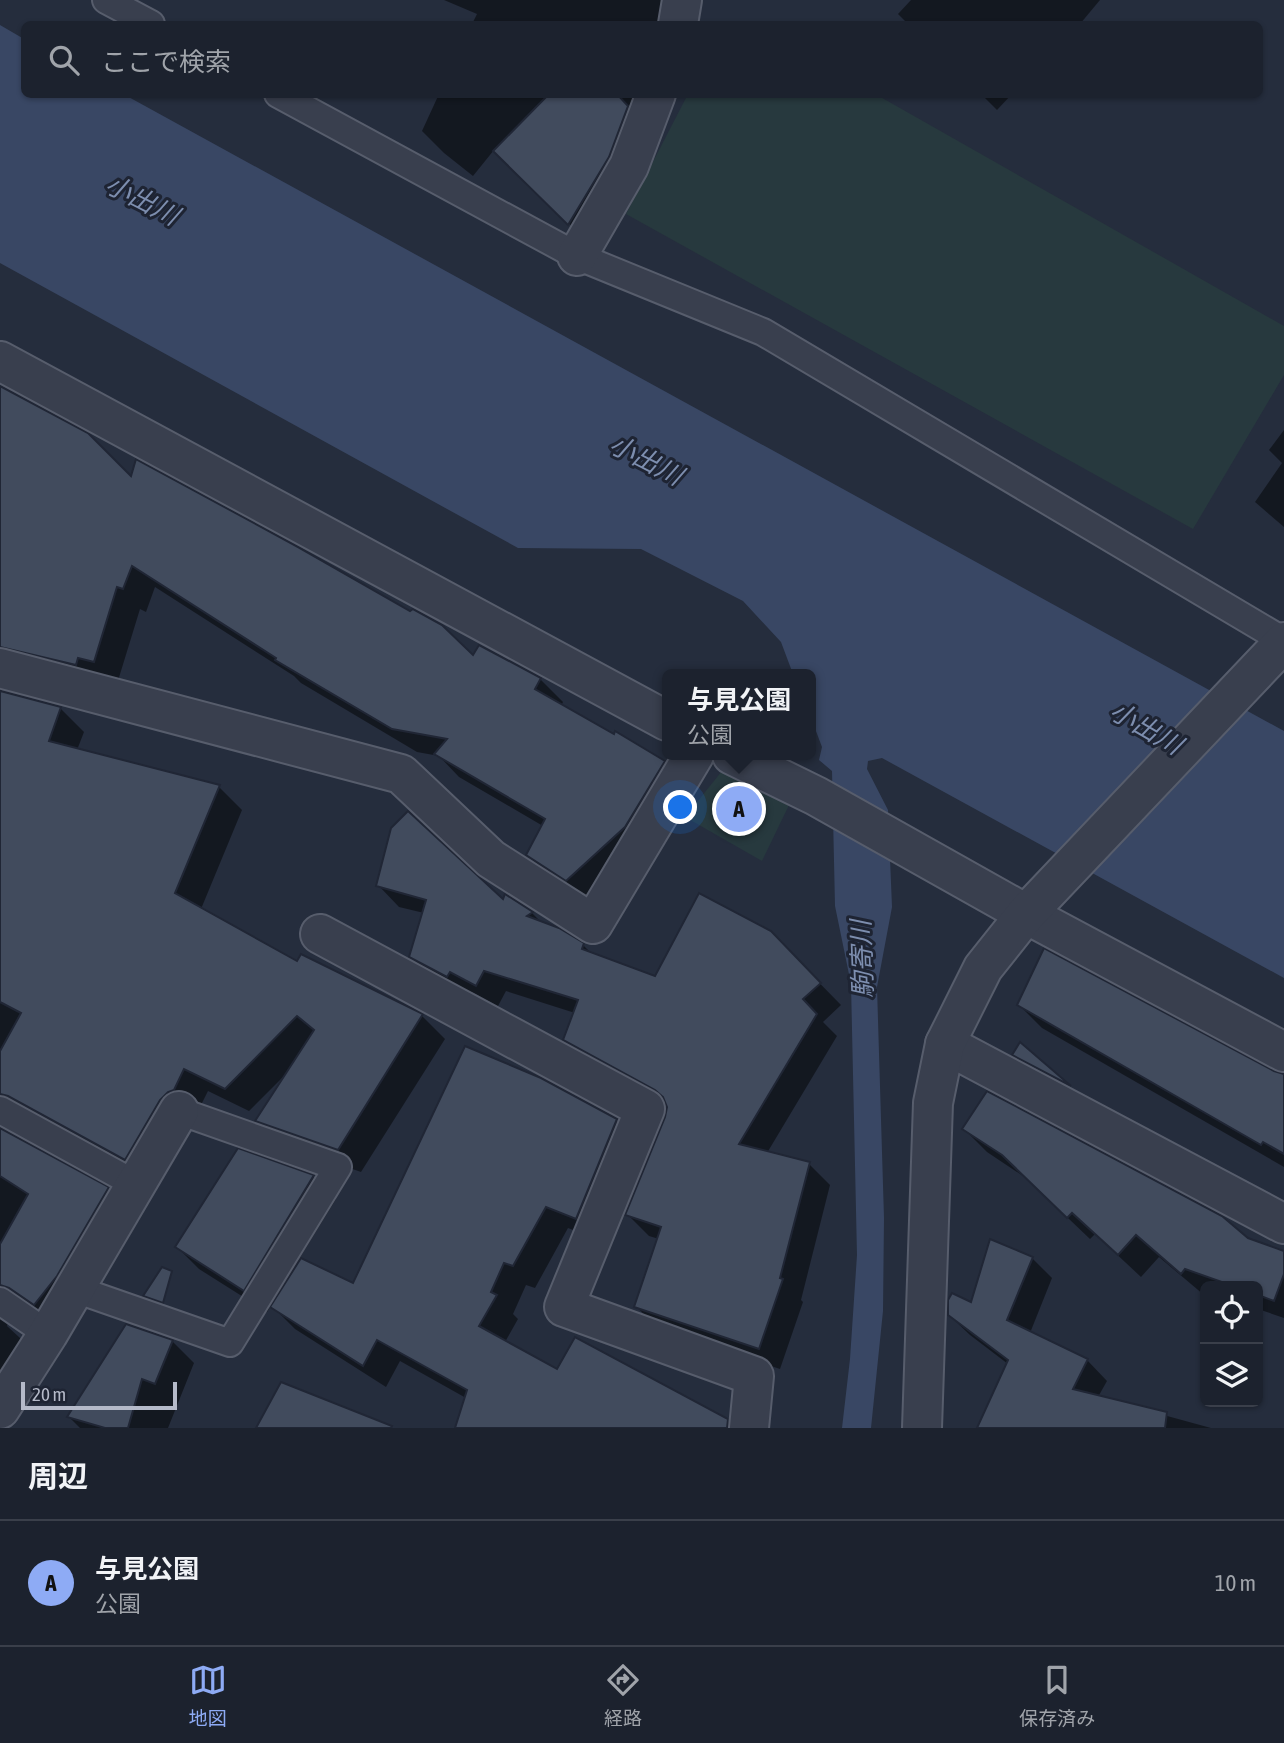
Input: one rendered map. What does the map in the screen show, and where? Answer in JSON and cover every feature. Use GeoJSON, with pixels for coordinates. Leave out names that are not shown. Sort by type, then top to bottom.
{"type":"FeatureCollection","features":[{"type":"Feature","properties":{"kind":"street"},"geometry":{"type":"LineString","coordinates":[[678,21],[682,0]]}},
{"type":"Feature","properties":{"kind":"street"},"geometry":{"type":"LineString","coordinates":[[576,256],[628,166],[654,98]]}},
{"type":"Feature","properties":{"kind":"street"},"geometry":{"type":"LineString","coordinates":[[0,361],[662,718]]}},
{"type":"Feature","properties":{"kind":"street"},"geometry":{"type":"LineString","coordinates":[[922,1428],[933,1103],[945,1044],[983,968],[1033,907],[1281,645]]}},
{"type":"Feature","properties":{"kind":"street"},"geometry":{"type":"LineString","coordinates":[[0,668],[401,774],[491,859],[593,924],[691,760]]}},
{"type":"Feature","properties":{"kind":"street"},"geometry":{"type":"LineString","coordinates":[[742,760],[816,796],[910,848],[1033,907],[1284,1052]]}},
{"type":"Feature","properties":{"kind":"street"},"geometry":{"type":"LineString","coordinates":[[320,934],[645,1109],[564,1307],[754,1376],[749,1428]]}},
{"type":"Feature","properties":{"kind":"street"},"geometry":{"type":"LineString","coordinates":[[945,1044],[1284,1224]]}},
{"type":"Feature","properties":{"kind":"street"},"geometry":{"type":"LineString","coordinates":[[0,1409],[48,1334],[180,1111]]}},
{"type":"Feature","properties":{"kind":"lane"},"geometry":{"type":"LineString","coordinates":[[106,0],[145,21]]}},
{"type":"Feature","properties":{"kind":"lane"},"geometry":{"type":"LineString","coordinates":[[285,98],[576,256],[763,332],[1281,645]]}},
{"type":"Feature","properties":{"kind":"lane"},"geometry":{"type":"LineString","coordinates":[[0,1111],[137,1185]]}},
{"type":"Feature","properties":{"kind":"lane"},"geometry":{"type":"LineString","coordinates":[[75,1289],[230,1343],[338,1167],[180,1111]]}},
{"type":"Feature","properties":{"kind":"lane"},"geometry":{"type":"LineString","coordinates":[[0,1301],[48,1334]]}},
{"type":"Feature","properties":{"kind":"shaded area"},"geometry":{"type":"Polygon","coordinates":[[[686,98],[882,98],[1284,326],[1284,375],[1193,529],[626,214],[686,98]]]}},
{"type":"Feature","properties":{"kind":"shaded area"},"geometry":{"type":"Polygon","coordinates":[[[726,766],[791,801],[762,861],[685,817],[726,766]]]}},
{"type":"Feature","properties":{"kind":"water"},"geometry":{"type":"Polygon","coordinates":[[[0,25],[21,37],[21,98],[130,98],[1284,731],[1284,978],[882,758],[868,761],[867,769],[888,810],[892,907],[877,987],[884,1218],[883,1311],[871,1428],[842,1428],[857,1255],[851,984],[835,906],[832,771],[819,760],[822,747],[816,731],[816,669],[791,669],[781,642],[743,601],[641,549],[518,548],[0,263],[0,25]]]}},
{"type":"Feature","properties":{"kind":"building"},"geometry":{"type":"Polygon","coordinates":[[[545,98],[621,98],[628,106],[609,157],[568,225],[493,151],[545,98]]]}},
{"type":"Feature","properties":{"kind":"building"},"geometry":{"type":"Polygon","coordinates":[[[0,386],[88,433],[131,476],[136,459],[410,611],[413,609],[442,625],[473,655],[479,645],[541,678],[535,689],[665,761],[625,827],[566,881],[526,855],[545,819],[434,754],[447,739],[392,729],[275,660],[276,658],[132,566],[123,589],[117,587],[94,662],[78,658],[76,665],[0,647],[0,386]]]}},
{"type":"Feature","properties":{"kind":"building"},"geometry":{"type":"Polygon","coordinates":[[[0,691],[61,707],[49,741],[220,785],[175,893],[297,961],[301,954],[423,1014],[338,1150],[255,1121],[314,1030],[297,1016],[225,1089],[184,1069],[174,1090],[160,1100],[125,1160],[0,1094],[0,1051],[21,1013],[0,1002],[0,691]]]}},
{"type":"Feature","properties":{"kind":"building"},"geometry":{"type":"Polygon","coordinates":[[[408,811],[503,899],[505,894],[533,912],[527,916],[559,928],[584,943],[582,949],[655,976],[699,893],[771,931],[821,983],[803,999],[817,1014],[739,1144],[810,1162],[780,1278],[783,1279],[759,1349],[634,1307],[661,1227],[625,1215],[665,1117],[667,1107],[663,1097],[655,1090],[563,1040],[578,1000],[484,971],[476,986],[450,972],[447,977],[409,957],[426,900],[376,886],[391,828],[408,811]]]}},
{"type":"Feature","properties":{"kind":"building"},"geometry":{"type":"Polygon","coordinates":[[[1044,948],[1284,1074],[1284,1154],[1263,1142],[1261,1145],[1017,1005],[1044,948]]]}},
{"type":"Feature","properties":{"kind":"building"},"geometry":{"type":"Polygon","coordinates":[[[1020,1042],[1071,1086],[1012,1055],[1020,1042]]]}},
{"type":"Feature","properties":{"kind":"building"},"geometry":{"type":"Polygon","coordinates":[[[465,1046],[541,1078],[617,1119],[576,1219],[546,1207],[513,1266],[504,1263],[491,1292],[497,1295],[479,1326],[557,1369],[575,1337],[728,1419],[727,1428],[455,1428],[467,1390],[377,1340],[363,1366],[270,1307],[301,1258],[353,1283],[465,1046]]]}},
{"type":"Feature","properties":{"kind":"building"},"geometry":{"type":"Polygon","coordinates":[[[987,1091],[1222,1216],[1248,1238],[1284,1251],[1284,1274],[1274,1301],[1263,1297],[1263,1281],[1219,1281],[1185,1269],[1181,1274],[1136,1235],[1118,1255],[1072,1213],[1067,1218],[1002,1155],[962,1129],[987,1091]]]}},
{"type":"Feature","properties":{"kind":"building"},"geometry":{"type":"Polygon","coordinates":[[[0,1128],[109,1187],[57,1276],[34,1305],[0,1285],[0,1244],[28,1194],[0,1176],[0,1128]]]}},
{"type":"Feature","properties":{"kind":"building"},"geometry":{"type":"Polygon","coordinates":[[[238,1148],[314,1175],[244,1291],[175,1247],[238,1148]]]}},
{"type":"Feature","properties":{"kind":"building"},"geometry":{"type":"Polygon","coordinates":[[[990,1239],[1033,1257],[1007,1320],[1088,1359],[1073,1389],[1167,1412],[1165,1428],[977,1428],[1008,1360],[948,1315],[948,1300],[952,1293],[971,1302],[990,1239]]]}},
{"type":"Feature","properties":{"kind":"building"},"geometry":{"type":"Polygon","coordinates":[[[162,1267],[172,1271],[163,1303],[143,1296],[162,1267]]]}},
{"type":"Feature","properties":{"kind":"building"},"geometry":{"type":"Polygon","coordinates":[[[126,1324],[173,1340],[155,1384],[142,1379],[128,1428],[105,1428],[67,1417],[126,1324]]]}},
{"type":"Feature","properties":{"kind":"building"},"geometry":{"type":"Polygon","coordinates":[[[281,1382],[392,1426],[256,1428],[281,1382]]]}},
{"type":"Feature","properties":{"kind":"place","name":"与見公園"},"geometry":{"type":"Point","coordinates":[739,809]}},
{"type":"Feature","properties":{"kind":"water label","name":"小出川"},"geometry":{"type":"Point","coordinates":[142,200]}},
{"type":"Feature","properties":{"kind":"water label","name":"小出川"},"geometry":{"type":"Point","coordinates":[646,460]}},
{"type":"Feature","properties":{"kind":"water label","name":"小出川"},"geometry":{"type":"Point","coordinates":[1146,728]}},
{"type":"Feature","properties":{"kind":"water label","name":"駒寄川"},"geometry":{"type":"Point","coordinates":[862,959]}}]}
